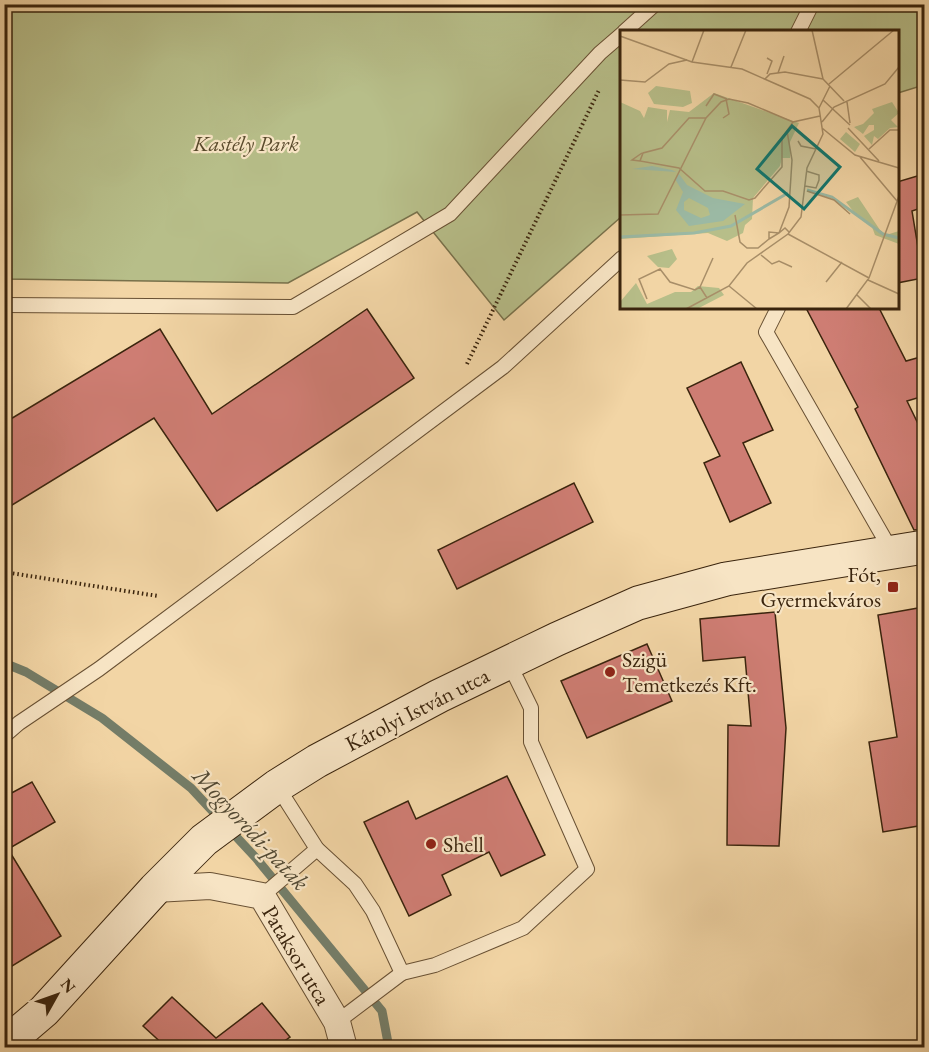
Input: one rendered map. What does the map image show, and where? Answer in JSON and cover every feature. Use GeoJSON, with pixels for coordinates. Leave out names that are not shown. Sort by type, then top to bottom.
{"type":"FeatureCollection","features":[{"type":"Feature","properties":{"kind":"main road","name":"Károlyi István utca"},"geometry":{"type":"LineString","coordinates":[[4,1045],[44,1011],[155,889],[208,837],[277,786],[317,761],[429,701],[638,603],[726,579],[924,547]]}},
{"type":"Feature","properties":{"kind":"street","name":"Pataksor utca"},"geometry":{"type":"LineString","coordinates":[[155,889],[210,886],[266,893],[346,1016],[345,1047]]}},
{"type":"Feature","properties":{"kind":"lane"},"geometry":{"type":"LineString","coordinates":[[626,30],[655,4]]}},
{"type":"Feature","properties":{"kind":"lane"},"geometry":{"type":"LineString","coordinates":[[799,30],[812,4]]}},
{"type":"Feature","properties":{"kind":"lane"},"geometry":{"type":"LineString","coordinates":[[4,305],[293,307],[450,214],[600,54],[620,36]]}},
{"type":"Feature","properties":{"kind":"lane"},"geometry":{"type":"LineString","coordinates":[[4,736],[19,723],[82,681],[503,367],[620,259]]}},
{"type":"Feature","properties":{"kind":"lane"},"geometry":{"type":"LineString","coordinates":[[778,309],[766,332],[891,552]]}},
{"type":"Feature","properties":{"kind":"lane"},"geometry":{"type":"LineString","coordinates":[[346,1016],[402,973],[435,965],[523,928],[587,869],[531,742],[531,708],[509,663]]}},
{"type":"Feature","properties":{"kind":"lane"},"geometry":{"type":"LineString","coordinates":[[277,786],[316,849],[355,884],[372,911],[402,973]]}},
{"type":"Feature","properties":{"kind":"lane"},"geometry":{"type":"LineString","coordinates":[[266,893],[316,849]]}},
{"type":"Feature","properties":{"kind":"path"},"geometry":{"type":"LineString","coordinates":[[444,411],[601,85]]}},
{"type":"Feature","properties":{"kind":"path"},"geometry":{"type":"LineString","coordinates":[[4,573],[190,601]]}},
{"type":"Feature","properties":{"kind":"green space","name":"Kastély Park"},"geometry":{"type":"Polygon","coordinates":[[[5,5],[924,5],[924,85],[899,93],[899,30],[620,30],[620,218],[504,320],[417,212],[288,283],[5,279],[5,5]]]}},
{"type":"Feature","properties":{"kind":"building"},"geometry":{"type":"Polygon","coordinates":[[[924,174],[924,207],[912,211],[923,278],[899,283],[899,181],[924,174]]]}},
{"type":"Feature","properties":{"kind":"building"},"geometry":{"type":"Polygon","coordinates":[[[367,309],[414,378],[217,511],[154,418],[4,510],[4,423],[160,329],[212,414],[367,309]]]}},
{"type":"Feature","properties":{"kind":"building"},"geometry":{"type":"Polygon","coordinates":[[[807,309],[880,309],[906,361],[924,356],[924,396],[907,401],[924,436],[924,529],[914,530],[855,409],[858,407],[807,309]]]}},
{"type":"Feature","properties":{"kind":"building"},"geometry":{"type":"Polygon","coordinates":[[[741,362],[773,430],[743,443],[771,503],[730,522],[704,463],[720,456],[687,388],[741,362]]]}},
{"type":"Feature","properties":{"kind":"building"},"geometry":{"type":"Polygon","coordinates":[[[574,483],[593,522],[457,589],[438,550],[574,483]]]}},
{"type":"Feature","properties":{"kind":"building"},"geometry":{"type":"Polygon","coordinates":[[[924,607],[924,825],[883,832],[869,742],[897,737],[878,615],[924,607]]]}},
{"type":"Feature","properties":{"kind":"building"},"geometry":{"type":"Polygon","coordinates":[[[775,612],[786,728],[779,846],[727,845],[728,725],[751,726],[745,657],[703,661],[700,619],[775,612]]]}},
{"type":"Feature","properties":{"kind":"building"},"geometry":{"type":"Polygon","coordinates":[[[647,644],[672,701],[587,738],[561,681],[647,644]]]}},
{"type":"Feature","properties":{"kind":"building"},"geometry":{"type":"Polygon","coordinates":[[[507,776],[545,855],[501,876],[489,852],[442,875],[451,895],[409,916],[364,822],[408,801],[416,819],[507,776]]]}},
{"type":"Feature","properties":{"kind":"building"},"geometry":{"type":"Polygon","coordinates":[[[32,782],[55,822],[8,849],[61,936],[4,971],[4,797],[32,782]]]}},
{"type":"Feature","properties":{"kind":"building"},"geometry":{"type":"Polygon","coordinates":[[[172,997],[216,1038],[262,1003],[290,1037],[276,1047],[166,1047],[143,1026],[172,997]]]}},
{"type":"Feature","properties":{"kind":"waterway","name":"Mogyoródi-patak"},"geometry":{"type":"LineString","coordinates":[[4,663],[26,672],[102,718],[191,788],[256,858],[382,1011],[389,1048]]}},
{"type":"Feature","properties":{"kind":"place","name":"Fót, Gyermekváros"},"geometry":{"type":"Point","coordinates":[893,587]}},
{"type":"Feature","properties":{"kind":"place","name":"Szigü Temetkezés Kft."},"geometry":{"type":"Point","coordinates":[610,672]}},
{"type":"Feature","properties":{"kind":"place","name":"Shell"},"geometry":{"type":"Point","coordinates":[431,844]}}]}
